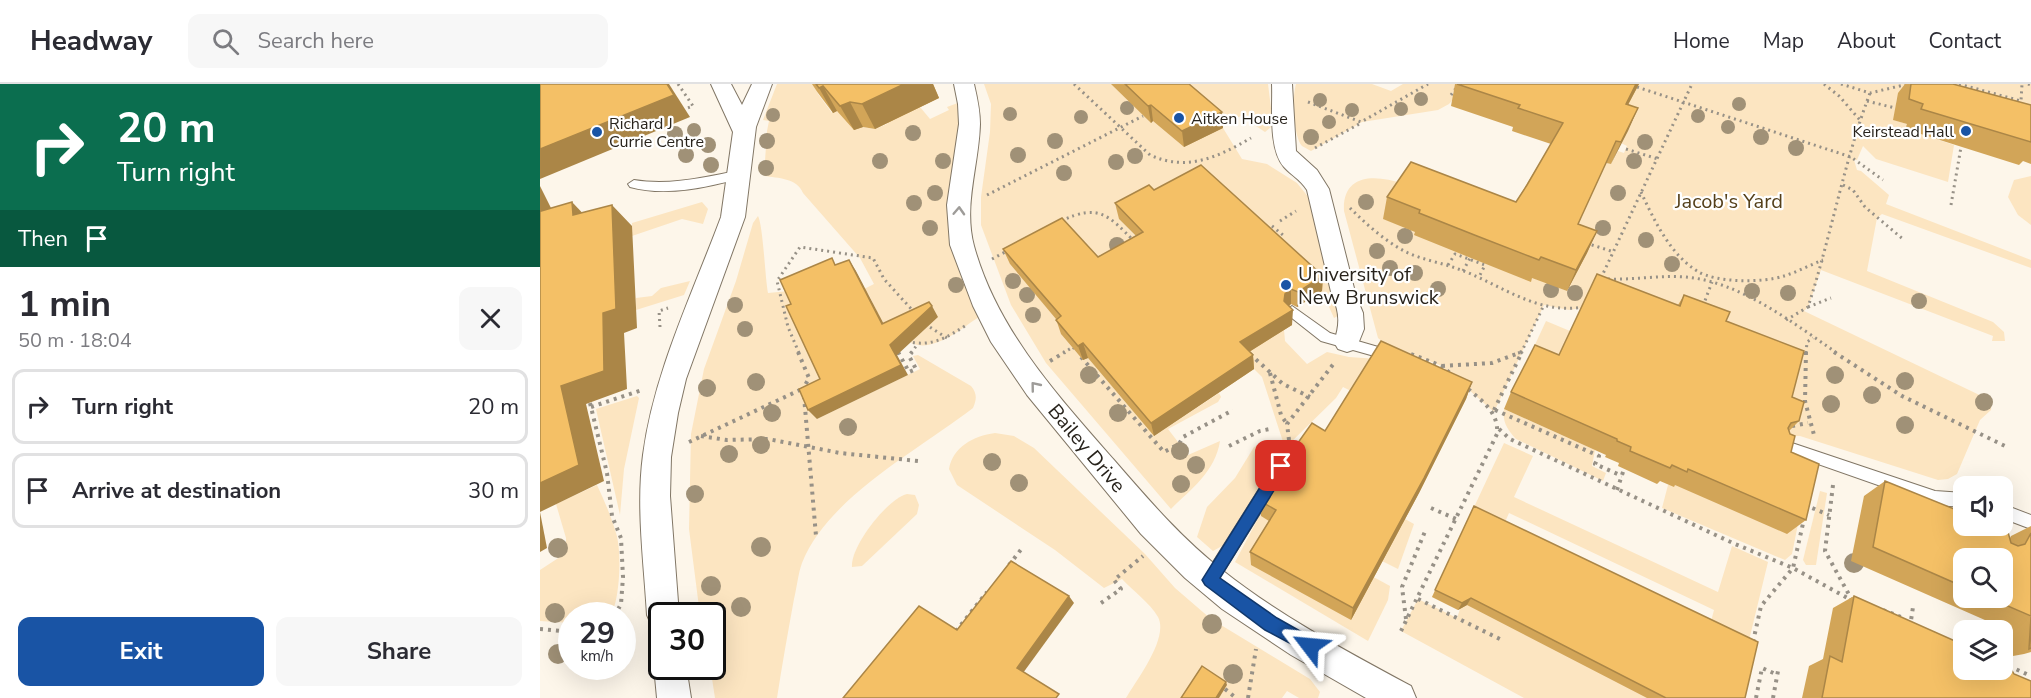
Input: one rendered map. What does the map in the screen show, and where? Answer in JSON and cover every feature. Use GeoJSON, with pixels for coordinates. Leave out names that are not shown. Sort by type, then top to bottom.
{"type":"FeatureCollection","features":[{"type":"Feature","properties":{"kind":"street"},"geometry":{"type":"LineString","coordinates":[[721,84],[744,132]]}},
{"type":"Feature","properties":{"kind":"street"},"geometry":{"type":"LineString","coordinates":[[662,602],[655,496],[657,457],[664,412],[673,379],[733,217],[739,195],[744,132],[754,100],[762,84]]}},
{"type":"Feature","properties":{"kind":"street","name":"Bailey Drive"},"geometry":{"type":"LineString","coordinates":[[964,84],[969,101],[970,118],[959,204],[958,234],[969,272],[1004,344],[1028,378],[1126,495],[1168,541],[1210,580],[1271,624],[1400,698]]}},
{"type":"Feature","properties":{"kind":"street"},"geometry":{"type":"LineString","coordinates":[[1282,84],[1285,151],[1291,161],[1309,175],[1322,197],[1344,296],[1351,308],[1353,320],[1347,342]]}},
{"type":"Feature","properties":{"kind":"street"},"geometry":{"type":"LineString","coordinates":[[672,680],[674,698]]}},
{"type":"Feature","properties":{"kind":"lane"},"geometry":{"type":"LineString","coordinates":[[634,184],[673,187],[741,174]]}},
{"type":"Feature","properties":{"kind":"lane"},"geometry":{"type":"LineString","coordinates":[[1292,310],[1326,337],[1379,350],[1405,361]]}},
{"type":"Feature","properties":{"kind":"lane"},"geometry":{"type":"LineString","coordinates":[[1780,445],[1935,498],[1953,499]]}},
{"type":"Feature","properties":{"kind":"lane"},"geometry":{"type":"LineString","coordinates":[[1210,580],[1281,466]]}},
{"type":"Feature","properties":{"kind":"lane"},"geometry":{"type":"LineString","coordinates":[[2013,515],[2031,522]]}},
{"type":"Feature","properties":{"kind":"path"},"geometry":{"type":"LineString","coordinates":[[678,84],[693,106],[685,109]]}},
{"type":"Feature","properties":{"kind":"path"},"geometry":{"type":"LineString","coordinates":[[1074,84],[1155,158],[1179,164],[1203,162],[1251,138]]}},
{"type":"Feature","properties":{"kind":"path"},"geometry":{"type":"LineString","coordinates":[[1291,161],[1428,84]]}},
{"type":"Feature","properties":{"kind":"path"},"geometry":{"type":"LineString","coordinates":[[1451,95],[1459,84]]}},
{"type":"Feature","properties":{"kind":"path"},"geometry":{"type":"LineString","coordinates":[[1598,286],[1692,84]]}},
{"type":"Feature","properties":{"kind":"path"},"geometry":{"type":"LineString","coordinates":[[1824,84],[1839,96],[1860,120]]}},
{"type":"Feature","properties":{"kind":"path"},"geometry":{"type":"LineString","coordinates":[[1841,84],[1870,93],[1908,84]]}},
{"type":"Feature","properties":{"kind":"path"},"geometry":{"type":"LineString","coordinates":[[1959,84],[2020,101],[2022,84]]}},
{"type":"Feature","properties":{"kind":"path"},"geometry":{"type":"LineString","coordinates":[[1970,93],[1971,86]]}},
{"type":"Feature","properties":{"kind":"path"},"geometry":{"type":"LineString","coordinates":[[1637,87],[1851,157],[1883,180]]}},
{"type":"Feature","properties":{"kind":"path"},"geometry":{"type":"LineString","coordinates":[[1808,307],[1824,260],[1860,120],[1870,93]]}},
{"type":"Feature","properties":{"kind":"path"},"geometry":{"type":"LineString","coordinates":[[1303,100],[1362,122]]}},
{"type":"Feature","properties":{"kind":"path"},"geometry":{"type":"LineString","coordinates":[[1867,101],[1895,108]]}},
{"type":"Feature","properties":{"kind":"path"},"geometry":{"type":"LineString","coordinates":[[981,198],[1143,116]]}},
{"type":"Feature","properties":{"kind":"path"},"geometry":{"type":"LineString","coordinates":[[1951,205],[1961,147]]}},
{"type":"Feature","properties":{"kind":"path"},"geometry":{"type":"LineString","coordinates":[[1626,149],[1658,159]]}},
{"type":"Feature","properties":{"kind":"path"},"geometry":{"type":"LineString","coordinates":[[1843,185],[1853,190],[1865,207],[1904,240]]}},
{"type":"Feature","properties":{"kind":"path"},"geometry":{"type":"LineString","coordinates":[[1641,192],[1658,227],[1673,248],[1696,270],[1786,320],[1926,410],[2007,447]]}},
{"type":"Feature","properties":{"kind":"path"},"geometry":{"type":"LineString","coordinates":[[1322,197],[1343,199],[1359,218],[1385,239],[1414,254],[1479,277],[1544,305],[1569,310],[1587,305]]}},
{"type":"Feature","properties":{"kind":"path"},"geometry":{"type":"LineString","coordinates":[[1054,225],[1087,212],[1101,211],[1136,243]]}},
{"type":"Feature","properties":{"kind":"path"},"geometry":{"type":"LineString","coordinates":[[1280,221],[1296,211]]}},
{"type":"Feature","properties":{"kind":"path"},"geometry":{"type":"LineString","coordinates":[[1272,226],[1283,235],[1278,238],[1285,245]]}},
{"type":"Feature","properties":{"kind":"path"},"geometry":{"type":"LineString","coordinates":[[1577,239],[1614,252]]}},
{"type":"Feature","properties":{"kind":"path"},"geometry":{"type":"LineString","coordinates":[[683,445],[802,389],[809,378],[788,327],[777,281],[800,247],[873,258],[884,279],[925,324],[947,338]]}},
{"type":"Feature","properties":{"kind":"path"},"geometry":{"type":"LineString","coordinates":[[992,259],[1012,248]]}},
{"type":"Feature","properties":{"kind":"path"},"geometry":{"type":"LineString","coordinates":[[1448,265],[1455,254],[1470,259],[1485,265],[1479,277]]}},
{"type":"Feature","properties":{"kind":"path"},"geometry":{"type":"LineString","coordinates":[[1463,271],[1470,259]]}},
{"type":"Feature","properties":{"kind":"path"},"geometry":{"type":"LineString","coordinates":[[1602,277],[1610,279],[1674,276],[1713,281],[1746,280],[1782,276],[1824,260]]}},
{"type":"Feature","properties":{"kind":"path"},"geometry":{"type":"LineString","coordinates":[[1702,309],[1713,281]]}},
{"type":"Feature","properties":{"kind":"path"},"geometry":{"type":"LineString","coordinates":[[1786,320],[1808,307],[1831,298]]}},
{"type":"Feature","properties":{"kind":"path"},"geometry":{"type":"LineString","coordinates":[[1401,630],[1418,599],[1498,429],[1499,424],[1494,411],[1544,305]]}},
{"type":"Feature","properties":{"kind":"path"},"geometry":{"type":"LineString","coordinates":[[659,311],[670,308]]}},
{"type":"Feature","properties":{"kind":"path"},"geometry":{"type":"LineString","coordinates":[[902,339],[916,345],[936,344],[971,322]]}},
{"type":"Feature","properties":{"kind":"path"},"geometry":{"type":"LineString","coordinates":[[1750,654],[1761,606],[1793,568],[1815,457],[1816,441],[1808,423],[1804,362],[1807,342],[1813,338]]}},
{"type":"Feature","properties":{"kind":"path"},"geometry":{"type":"LineString","coordinates":[[1287,424],[1310,397],[1347,342]]}},
{"type":"Feature","properties":{"kind":"path"},"geometry":{"type":"LineString","coordinates":[[893,343],[909,372],[916,369],[909,356],[916,345]]}},
{"type":"Feature","properties":{"kind":"path"},"geometry":{"type":"LineString","coordinates":[[1046,363],[1072,347],[1164,452],[1179,444],[1183,437],[1233,410]]}},
{"type":"Feature","properties":{"kind":"path"},"geometry":{"type":"LineString","coordinates":[[1246,351],[1283,384],[1310,397]]}},
{"type":"Feature","properties":{"kind":"path"},"geometry":{"type":"LineString","coordinates":[[1456,379],[1442,366],[1491,363],[1521,353],[1531,359]]}},
{"type":"Feature","properties":{"kind":"path"},"geometry":{"type":"LineString","coordinates":[[1270,372],[1281,415],[1287,424],[1292,451]]}},
{"type":"Feature","properties":{"kind":"path"},"geometry":{"type":"LineString","coordinates":[[1463,385],[1494,411],[1599,456],[1596,464],[1622,476]]}},
{"type":"Feature","properties":{"kind":"path"},"geometry":{"type":"LineString","coordinates":[[802,389],[816,536]]}},
{"type":"Feature","properties":{"kind":"path"},"geometry":{"type":"LineString","coordinates":[[621,602],[621,538],[612,516],[607,473],[591,405],[634,393]]}},
{"type":"Feature","properties":{"kind":"path"},"geometry":{"type":"LineString","coordinates":[[1229,446],[1260,431],[1270,429]]}},
{"type":"Feature","properties":{"kind":"path"},"geometry":{"type":"LineString","coordinates":[[1498,429],[1510,439],[1617,490],[1793,568],[1861,603]]}},
{"type":"Feature","properties":{"kind":"path"},"geometry":{"type":"LineString","coordinates":[[701,436],[727,440],[768,439],[850,455],[918,461]]}},
{"type":"Feature","properties":{"kind":"path"},"geometry":{"type":"LineString","coordinates":[[1836,464],[1825,551],[1852,600]]}},
{"type":"Feature","properties":{"kind":"path"},"geometry":{"type":"LineString","coordinates":[[1617,490],[1624,469]]}},
{"type":"Feature","properties":{"kind":"path"},"geometry":{"type":"LineString","coordinates":[[1805,505],[1830,515]]}},
{"type":"Feature","properties":{"kind":"path"},"geometry":{"type":"LineString","coordinates":[[1431,508],[1456,519]]}},
{"type":"Feature","properties":{"kind":"path"},"geometry":{"type":"LineString","coordinates":[[1406,621],[1402,587],[1426,530]]}},
{"type":"Feature","properties":{"kind":"path"},"geometry":{"type":"LineString","coordinates":[[1008,566],[1023,547]]}},
{"type":"Feature","properties":{"kind":"path"},"geometry":{"type":"LineString","coordinates":[[1101,603],[1121,589],[1114,580],[1145,554]]}},
{"type":"Feature","properties":{"kind":"path"},"geometry":{"type":"LineString","coordinates":[[956,631],[993,585]]}},
{"type":"Feature","properties":{"kind":"path"},"geometry":{"type":"LineString","coordinates":[[1418,599],[1504,641]]}},
{"type":"Feature","properties":{"kind":"path"},"geometry":{"type":"LineString","coordinates":[[1910,632],[1913,607]]}},
{"type":"Feature","properties":{"kind":"path"},"geometry":{"type":"LineString","coordinates":[[1880,609],[1922,627]]}},
{"type":"Feature","properties":{"kind":"path"},"geometry":{"type":"LineString","coordinates":[[1888,622],[1889,612]]}},
{"type":"Feature","properties":{"kind":"path"},"geometry":{"type":"LineString","coordinates":[[540,629],[558,631]]}},
{"type":"Feature","properties":{"kind":"path"},"geometry":{"type":"LineString","coordinates":[[1248,698],[1250,672],[1256,648]]}},
{"type":"Feature","properties":{"kind":"path"},"geometry":{"type":"LineString","coordinates":[[1756,698],[1762,668],[1778,673],[1773,698]]}},
{"type":"Feature","properties":{"kind":"path"},"geometry":{"type":"LineString","coordinates":[[2013,668],[2031,676]]}},
{"type":"Feature","properties":{"kind":"path"},"geometry":{"type":"LineString","coordinates":[[1225,689],[1236,698]]}},
{"type":"Feature","properties":{"kind":"green space"},"geometry":{"type":"Polygon","coordinates":[[[777,84],[815,84],[818,94],[832,113],[837,111],[863,127],[875,129],[887,124],[891,118],[920,107],[930,119],[949,110],[947,107],[963,101],[950,237],[960,274],[979,317],[955,333],[929,345],[911,343],[915,338],[888,335],[869,295],[862,290],[874,284],[860,258],[796,184],[764,176],[769,121],[763,120],[777,84]]]}},
{"type":"Feature","properties":{"kind":"green space"},"geometry":{"type":"Polygon","coordinates":[[[984,84],[1112,84],[1151,123],[1154,121],[1184,147],[1223,128],[1242,159],[1267,164],[1297,183],[1314,204],[1340,315],[1334,318],[1322,291],[1119,219],[1147,248],[1102,273],[1010,264],[1067,331],[1062,335],[1083,360],[1088,358],[1154,436],[1219,393],[1221,397],[1218,402],[1168,429],[1188,455],[1220,441],[1208,471],[1171,509],[1046,363],[1011,305],[981,225],[981,197],[990,132],[991,104],[984,84]]]}},
{"type":"Feature","properties":{"kind":"green space"},"geometry":{"type":"Polygon","coordinates":[[[1187,84],[1268,84],[1271,127],[1265,132],[1241,116],[1231,120],[1187,84]]]}},
{"type":"Feature","properties":{"kind":"green space"},"geometry":{"type":"Polygon","coordinates":[[[1296,84],[1372,84],[1391,91],[1403,84],[1459,84],[1451,95],[1456,96],[1449,104],[1438,110],[1362,122],[1311,151],[1302,146],[1297,134],[1294,106],[1296,84]]]}},
{"type":"Feature","properties":{"kind":"green space","name":"Jacob's Yard"},"geometry":{"type":"Polygon","coordinates":[[[1639,84],[2031,84],[2031,116],[1897,98],[1894,120],[1907,124],[1906,129],[1954,145],[1948,182],[1876,159],[1863,146],[1857,160],[1854,160],[1857,170],[1889,195],[1886,204],[2031,260],[2031,268],[1882,214],[1877,218],[1867,271],[1993,322],[2004,332],[2005,341],[1992,341],[1993,336],[1821,270],[1808,307],[1804,311],[1992,401],[1991,410],[1980,420],[1957,474],[1948,479],[1938,480],[1800,436],[1783,436],[1582,308],[1569,310],[1544,305],[1494,412],[1442,366],[1384,343],[1378,338],[1344,211],[1348,190],[1354,184],[1372,178],[1403,184],[1384,219],[1567,291],[1575,231],[1606,163],[1611,164],[1618,151],[1624,153],[1627,146],[1621,143],[1627,131],[1606,124],[1632,97],[1639,84]]]}},
{"type":"Feature","properties":{"kind":"green space"},"geometry":{"type":"Polygon","coordinates":[[[2031,176],[2031,225],[2018,215],[2008,197],[2014,180],[2031,176]]]}},
{"type":"Feature","properties":{"kind":"green space"},"geometry":{"type":"Polygon","coordinates":[[[702,202],[708,209],[703,224],[682,219],[632,236],[632,223],[702,202]]]}},
{"type":"Feature","properties":{"kind":"green space"},"geometry":{"type":"Polygon","coordinates":[[[758,216],[768,293],[789,291],[828,389],[817,419],[920,369],[913,356],[918,355],[971,386],[976,399],[973,408],[877,476],[853,496],[814,539],[799,572],[777,698],[715,698],[712,680],[726,680],[726,602],[698,602],[689,529],[691,434],[704,369],[736,281],[753,223],[758,216]]]}},
{"type":"Feature","properties":{"kind":"green space"},"geometry":{"type":"Polygon","coordinates":[[[690,281],[684,295],[636,310],[636,298],[652,296],[661,288],[690,281]]]}},
{"type":"Feature","properties":{"kind":"green space"},"geometry":{"type":"Polygon","coordinates":[[[1202,317],[1252,350],[1284,330],[1285,341],[1307,364],[1327,352],[1349,357],[1378,359],[1357,394],[1343,387],[1336,398],[1285,448],[1262,377],[1202,317]]]}},
{"type":"Feature","properties":{"kind":"green space"},"geometry":{"type":"Polygon","coordinates":[[[1546,321],[1570,331],[1550,372],[1527,362],[1546,321]]]}},
{"type":"Feature","properties":{"kind":"green space"},"geometry":{"type":"Polygon","coordinates":[[[637,396],[639,398],[624,469],[620,515],[596,409],[637,396]]]}},
{"type":"Feature","properties":{"kind":"green space"},"geometry":{"type":"Polygon","coordinates":[[[1504,409],[1595,450],[1592,466],[1606,473],[1603,481],[1516,439],[1506,426],[1504,409]]]}},
{"type":"Feature","properties":{"kind":"green space"},"geometry":{"type":"Polygon","coordinates":[[[995,433],[1014,436],[1034,448],[1145,554],[1175,588],[1211,619],[1310,679],[1320,692],[1318,698],[1299,698],[1287,691],[1282,698],[1126,698],[1156,647],[1160,626],[1158,617],[1122,579],[1104,588],[1055,550],[957,485],[949,469],[955,455],[972,440],[995,433]]]}},
{"type":"Feature","properties":{"kind":"green space"},"geometry":{"type":"Polygon","coordinates":[[[1265,443],[1271,462],[1274,463],[1222,546],[1213,551],[1197,537],[1207,507],[1235,478],[1254,447],[1265,443]]]}},
{"type":"Feature","properties":{"kind":"green space"},"geometry":{"type":"Polygon","coordinates":[[[1504,443],[1533,456],[1514,497],[1718,592],[1732,546],[1768,562],[1735,698],[1524,698],[1401,631],[1418,599],[1457,618],[1460,609],[1432,597],[1504,443]],[[1509,513],[1502,529],[1709,629],[1714,610],[1509,513]]]}},
{"type":"Feature","properties":{"kind":"green space"},"geometry":{"type":"Polygon","coordinates":[[[1674,484],[1802,504],[1792,554],[1785,560],[1662,508],[1668,485],[1674,484]]]}},
{"type":"Feature","properties":{"kind":"green space"},"geometry":{"type":"Polygon","coordinates":[[[597,485],[614,527],[619,551],[615,602],[558,602],[558,622],[540,621],[540,570],[566,553],[566,538],[556,504],[597,485]]]}},
{"type":"Feature","properties":{"kind":"green space"},"geometry":{"type":"Polygon","coordinates":[[[1820,491],[1827,493],[1816,565],[1806,565],[1803,560],[1820,491]]]}},
{"type":"Feature","properties":{"kind":"green space"},"geometry":{"type":"Polygon","coordinates":[[[907,494],[915,495],[919,505],[917,514],[862,566],[852,567],[857,548],[871,525],[890,505],[907,494]]]}},
{"type":"Feature","properties":{"kind":"green space"},"geometry":{"type":"Polygon","coordinates":[[[1260,515],[1390,586],[1388,600],[1368,641],[1235,562],[1260,515]]]}},
{"type":"Feature","properties":{"kind":"green space"},"geometry":{"type":"Polygon","coordinates":[[[1405,519],[1414,524],[1398,569],[1382,561],[1405,519]]]}},
{"type":"Feature","properties":{"kind":"building"},"geometry":{"type":"Polygon","coordinates":[[[540,84],[667,84],[674,95],[540,149],[540,84]]]}},
{"type":"Feature","properties":{"kind":"building"},"geometry":{"type":"Polygon","coordinates":[[[816,84],[904,84],[862,104],[850,102],[840,106],[823,86],[819,88],[816,84]]]}},
{"type":"Feature","properties":{"kind":"building"},"geometry":{"type":"Polygon","coordinates":[[[1125,84],[1189,84],[1222,112],[1182,131],[1151,105],[1148,106],[1125,84]]]}},
{"type":"Feature","properties":{"kind":"building"},"geometry":{"type":"Polygon","coordinates":[[[1457,84],[1636,84],[1626,104],[1638,108],[1621,142],[1616,141],[1578,224],[1597,231],[1576,270],[1541,257],[1539,260],[1419,213],[1420,210],[1387,197],[1411,162],[1516,202],[1563,123],[1518,108],[1520,105],[1457,84]]]}},
{"type":"Feature","properties":{"kind":"building"},"geometry":{"type":"Polygon","coordinates":[[[1911,84],[1953,84],[2031,105],[2031,142],[1921,109],[1923,104],[1909,99],[1911,84]]]}},
{"type":"Feature","properties":{"kind":"building"},"geometry":{"type":"Polygon","coordinates":[[[1201,165],[1323,276],[1298,292],[1291,289],[1285,294],[1284,301],[1293,310],[1240,342],[1253,355],[1151,423],[1083,343],[1078,346],[1056,320],[1061,316],[1003,249],[1062,218],[1098,257],[1143,232],[1115,203],[1149,185],[1154,190],[1201,165]]]}},
{"type":"Feature","properties":{"kind":"building"},"geometry":{"type":"Polygon","coordinates":[[[572,202],[573,215],[612,205],[616,309],[603,313],[604,371],[561,386],[579,465],[540,483],[540,209],[541,211],[572,202]]]}},
{"type":"Feature","properties":{"kind":"building"},"geometry":{"type":"Polygon","coordinates":[[[832,258],[835,265],[849,260],[882,324],[929,302],[932,306],[890,345],[901,365],[808,410],[799,389],[820,379],[786,306],[791,304],[780,280],[832,258]]]}},
{"type":"Feature","properties":{"kind":"building"},"geometry":{"type":"Polygon","coordinates":[[[1597,274],[1680,306],[1684,295],[1730,312],[1726,321],[1804,351],[1792,397],[1804,402],[1799,421],[1791,423],[1788,428],[1790,434],[1795,436],[1791,452],[1819,464],[1806,520],[1688,469],[1687,472],[1672,465],[1670,468],[1630,451],[1631,447],[1617,439],[1511,392],[1535,345],[1559,355],[1597,274]]]}},
{"type":"Feature","properties":{"kind":"building"},"geometry":{"type":"Polygon","coordinates":[[[1381,341],[1472,382],[1424,478],[1353,608],[1250,552],[1276,510],[1260,501],[1312,423],[1325,431],[1381,341]]]}},
{"type":"Feature","properties":{"kind":"building"},"geometry":{"type":"Polygon","coordinates":[[[1885,481],[1953,509],[1953,536],[2009,536],[2011,543],[2018,546],[2025,544],[2031,533],[2031,616],[2012,608],[2013,548],[1953,548],[1953,582],[1873,547],[1885,481]]]}},
{"type":"Feature","properties":{"kind":"building"},"geometry":{"type":"Polygon","coordinates":[[[1474,506],[1758,642],[1745,698],[1666,698],[1471,598],[1462,603],[1435,590],[1474,506]]]}},
{"type":"Feature","properties":{"kind":"building"},"geometry":{"type":"Polygon","coordinates":[[[1011,561],[1069,596],[1017,668],[1059,694],[1056,698],[843,698],[919,606],[957,630],[1011,561]]]}},
{"type":"Feature","properties":{"kind":"building"},"geometry":{"type":"Polygon","coordinates":[[[1854,596],[1953,640],[1953,680],[2013,680],[2013,672],[2031,681],[2031,698],[1822,698],[1830,656],[1842,662],[1854,596]]]}},
{"type":"Feature","properties":{"kind":"building"},"geometry":{"type":"Polygon","coordinates":[[[2031,617],[2031,648],[2029,649],[2031,617]]]}},
{"type":"Feature","properties":{"kind":"building"},"geometry":{"type":"Polygon","coordinates":[[[1202,666],[1226,682],[1216,698],[1181,698],[1202,666]]]}},
{"type":"Feature","properties":{"kind":"place","name":"Aitken House"},"geometry":{"type":"Point","coordinates":[1179,118]}},
{"type":"Feature","properties":{"kind":"place","name":"Keirstead Hall"},"geometry":{"type":"Point","coordinates":[1966,131]}},
{"type":"Feature","properties":{"kind":"place","name":"Richard J Currie Centre"},"geometry":{"type":"Point","coordinates":[597,132]}},
{"type":"Feature","properties":{"kind":"place","name":"University of New Brunswick"},"geometry":{"type":"Point","coordinates":[1286,285]}},
{"type":"Feature","properties":{"kind":"route"},"geometry":{"type":"LineString","coordinates":[[1281,466],[1210,580],[1271,624],[1310,646]]}}]}
